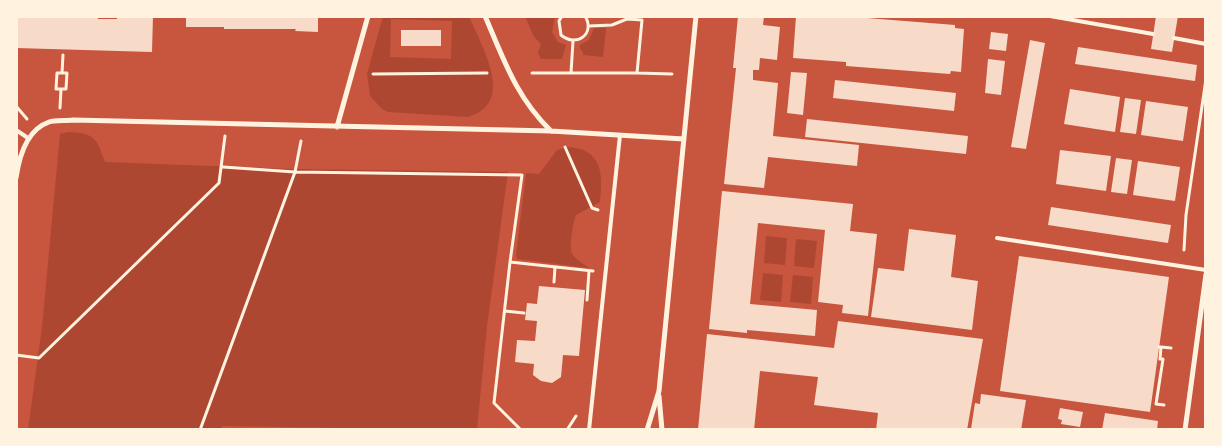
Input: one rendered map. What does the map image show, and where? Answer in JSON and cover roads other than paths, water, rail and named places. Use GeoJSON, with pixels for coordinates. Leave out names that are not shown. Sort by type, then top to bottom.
{"type":"FeatureCollection","features":[{"type":"Feature","properties":{"kind":"street"},"geometry":{"type":"LineString","coordinates":[[337,127],[368,16]]}},
{"type":"Feature","properties":{"kind":"street"},"geometry":{"type":"LineString","coordinates":[[485,16],[518,91],[532,113],[551,131]]}},
{"type":"Feature","properties":{"kind":"street"},"geometry":{"type":"LineString","coordinates":[[662,430],[659,391],[696,16]]}},
{"type":"Feature","properties":{"kind":"street"},"geometry":{"type":"LineString","coordinates":[[16,178],[18,164],[28,138],[48,122],[105,120],[551,131],[684,139]]}},
{"type":"Feature","properties":{"kind":"street"},"geometry":{"type":"LineString","coordinates":[[1185,430],[1206,274]]}},
{"type":"Feature","properties":{"kind":"street"},"geometry":{"type":"LineString","coordinates":[[647,430],[659,391]]}},
{"type":"Feature","properties":{"kind":"lane"},"geometry":{"type":"LineString","coordinates":[[1050,16],[1154,34]]}},
{"type":"Feature","properties":{"kind":"lane"},"geometry":{"type":"LineString","coordinates":[[1174,38],[1206,44]]}},
{"type":"Feature","properties":{"kind":"lane"},"geometry":{"type":"LineString","coordinates":[[16,130],[28,138]]}},
{"type":"Feature","properties":{"kind":"lane"},"geometry":{"type":"LineString","coordinates":[[589,430],[620,135]]}},
{"type":"Feature","properties":{"kind":"lane"},"geometry":{"type":"LineString","coordinates":[[997,238],[1206,270]]}}]}
